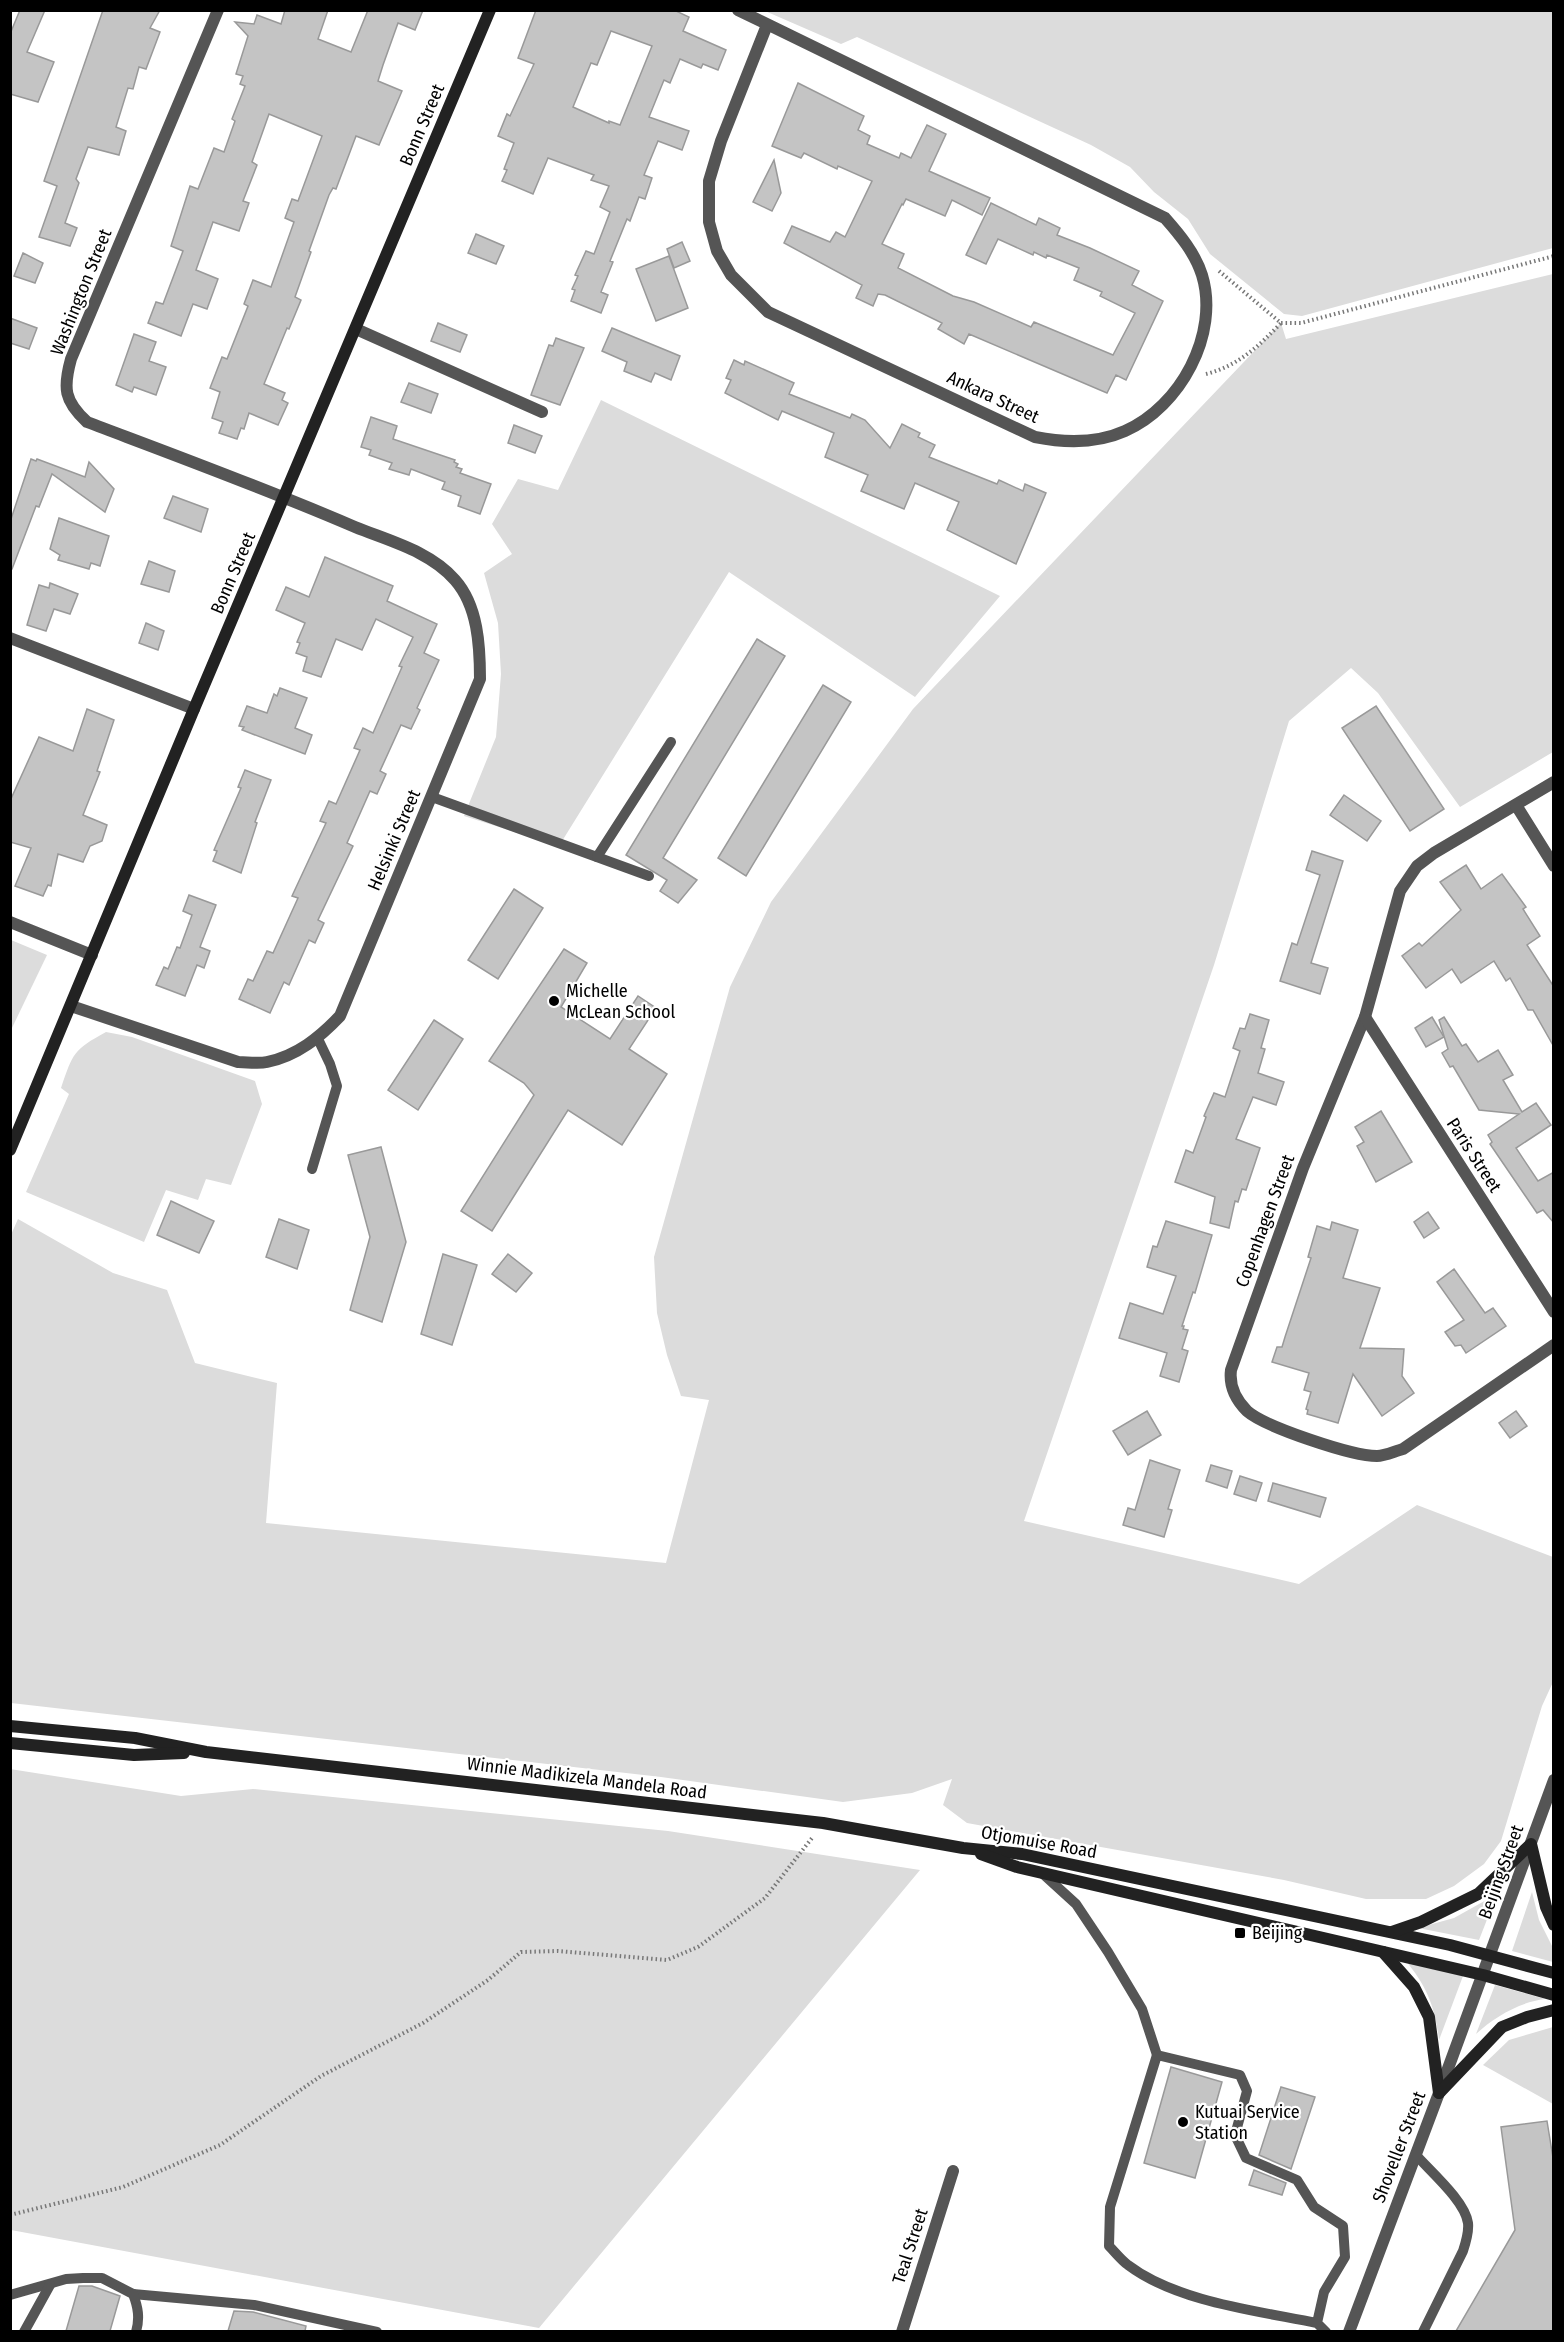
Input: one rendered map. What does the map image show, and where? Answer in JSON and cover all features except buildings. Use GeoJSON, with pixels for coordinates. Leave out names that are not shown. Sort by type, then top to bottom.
{"type":"FeatureCollection","features":[{"type":"Feature","properties":{"kind":"main road","name":"Bonn Street"},"geometry":{"type":"LineString","coordinates":[[10,1150],[490,10]]}},
{"type":"Feature","properties":{"kind":"main road","name":"Winnie Madikizela Mandela Road"},"geometry":{"type":"LineString","coordinates":[[10,1726],[135,1738],[206,1752],[823,1823],[963,1848]]}},
{"type":"Feature","properties":{"kind":"main road","name":"Winnie Madikizela Mandela Road"},"geometry":{"type":"LineString","coordinates":[[10,1743],[134,1755],[206,1752]]}},
{"type":"Feature","properties":{"kind":"main road"},"geometry":{"type":"LineString","coordinates":[[1391,1933],[1421,1922],[1478,1894],[1531,1844],[1546,1907],[1554,1925]]}},
{"type":"Feature","properties":{"kind":"main road","name":"Otjomuise Road"},"geometry":{"type":"LineString","coordinates":[[963,1848],[1017,1867],[1483,1975]]}},
{"type":"Feature","properties":{"kind":"main road","name":"Otjomuise Road"},"geometry":{"type":"LineString","coordinates":[[963,1848],[1022,1854],[1491,1954]]}},
{"type":"Feature","properties":{"kind":"main road"},"geometry":{"type":"LineString","coordinates":[[1383,1952],[1414,1987],[1429,2017],[1439,2093]]}},
{"type":"Feature","properties":{"kind":"main road"},"geometry":{"type":"LineString","coordinates":[[1491,1954],[1554,1973]]}},
{"type":"Feature","properties":{"kind":"main road"},"geometry":{"type":"LineString","coordinates":[[1483,1975],[1554,1995]]}},
{"type":"Feature","properties":{"kind":"main road"},"geometry":{"type":"LineString","coordinates":[[1439,2093],[1502,2027],[1554,2010]]}},
{"type":"Feature","properties":{"kind":"street","name":"Washington Street"},"geometry":{"type":"LineString","coordinates":[[218,10],[71,359],[66,378],[67,397],[75,411],[87,422],[285,497]]}},
{"type":"Feature","properties":{"kind":"street","name":"Ankara Street"},"geometry":{"type":"LineString","coordinates":[[738,10],[1165,218],[1186,243],[1202,276],[1207,315],[1199,346],[1183,379],[1157,411],[1125,431],[1094,440],[1064,442],[1035,437],[768,312],[731,275],[717,251],[709,222],[709,180],[720,141],[767,25]]}},
{"type":"Feature","properties":{"kind":"street"},"geometry":{"type":"LineString","coordinates":[[356,329],[542,412]]}},
{"type":"Feature","properties":{"kind":"street","name":"Helsinki Street"},"geometry":{"type":"LineString","coordinates":[[71,1006],[238,1062],[266,1062],[294,1053],[318,1039],[340,1016],[480,679],[480,644],[472,611],[456,581],[435,561],[285,497]]}},
{"type":"Feature","properties":{"kind":"street"},"geometry":{"type":"LineString","coordinates":[[10,638],[194,709]]}},
{"type":"Feature","properties":{"kind":"street","name":"Copenhagen Street"},"geometry":{"type":"LineString","coordinates":[[1554,782],[1434,853],[1417,866],[1400,891],[1365,1017],[1303,1168],[1231,1370],[1230,1383],[1238,1400],[1248,1412],[1263,1422],[1342,1451],[1378,1456],[1403,1449],[1554,1345]]}},
{"type":"Feature","properties":{"kind":"street"},"geometry":{"type":"LineString","coordinates":[[1516,804],[1554,866]]}},
{"type":"Feature","properties":{"kind":"street"},"geometry":{"type":"LineString","coordinates":[[10,922],[93,955]]}},
{"type":"Feature","properties":{"kind":"street","name":"Paris Street"},"geometry":{"type":"LineString","coordinates":[[1365,1017],[1554,1312]]}},
{"type":"Feature","properties":{"kind":"street","name":"Beijing Street"},"geometry":{"type":"LineString","coordinates":[[1483,1975],[1554,1780]]}},
{"type":"Feature","properties":{"kind":"street","name":"Shoveller Street"},"geometry":{"type":"LineString","coordinates":[[1349,2331],[1483,1975]]}},
{"type":"Feature","properties":{"kind":"street","name":"Teal Street"},"geometry":{"type":"LineString","coordinates":[[902,2331],[953,2171]]}},
{"type":"Feature","properties":{"kind":"lane"},"geometry":{"type":"LineString","coordinates":[[597,857],[671,742]]}},
{"type":"Feature","properties":{"kind":"lane"},"geometry":{"type":"LineString","coordinates":[[432,796],[649,876]]}},
{"type":"Feature","properties":{"kind":"lane"},"geometry":{"type":"LineString","coordinates":[[312,1169],[337,1086],[318,1039]]}},
{"type":"Feature","properties":{"kind":"lane"},"geometry":{"type":"LineString","coordinates":[[1042,1873],[1076,1904],[1108,1952],[1142,2009],[1157,2055],[1110,2207],[1109,2246],[1127,2265],[1158,2284],[1194,2297],[1317,2323],[1326,2331]]}},
{"type":"Feature","properties":{"kind":"lane"},"geometry":{"type":"LineString","coordinates":[[1157,2055],[1240,2075],[1247,2091],[1235,2135],[1246,2158],[1297,2180],[1314,2207],[1343,2226],[1345,2258],[1324,2292],[1317,2323]]}},
{"type":"Feature","properties":{"kind":"lane"},"geometry":{"type":"LineString","coordinates":[[1416,2155],[1464,2208],[1468,2222],[1463,2251],[1423,2331]]}},
{"type":"Feature","properties":{"kind":"lane"},"geometry":{"type":"LineString","coordinates":[[10,2295],[66,2279],[102,2278],[133,2294],[254,2305],[377,2331]]}},
{"type":"Feature","properties":{"kind":"lane"},"geometry":{"type":"LineString","coordinates":[[24,2331],[50,2285]]}},
{"type":"Feature","properties":{"kind":"lane"},"geometry":{"type":"LineString","coordinates":[[133,2294],[138,2308],[139,2322],[136,2331]]}},
{"type":"Feature","properties":{"kind":"path"},"geometry":{"type":"LineString","coordinates":[[1212,265],[1281,323],[1301,322],[1554,256]]}},
{"type":"Feature","properties":{"kind":"path"},"geometry":{"type":"LineString","coordinates":[[1183,379],[1224,369],[1257,348],[1281,323]]}},
{"type":"Feature","properties":{"kind":"path"},"geometry":{"type":"LineString","coordinates":[[10,2215],[123,2187],[220,2145],[321,2076],[423,2023],[488,1980],[521,1952],[558,1951],[667,1960],[698,1947],[765,1898],[823,1823]]}},
{"type":"Feature","properties":{"kind":"shaded area"},"geometry":{"type":"Polygon","coordinates":[[[765,11],[1553,11],[1553,248],[1302,316],[1284,314],[1210,254],[1188,219],[1154,192],[1130,167],[1091,145],[857,37],[841,44],[765,11]]]}},
{"type":"Feature","properties":{"kind":"shaded area"},"geometry":{"type":"Polygon","coordinates":[[[1553,274],[1553,752],[1460,807],[1378,693],[1351,668],[1289,721],[1214,965],[1024,1521],[1299,1584],[1417,1505],[1553,1557],[1553,1682],[1542,1706],[1501,1841],[1484,1864],[1454,1886],[1426,1899],[1366,1899],[1284,1880],[967,1823],[943,1805],[952,1779],[912,1793],[843,1802],[661,1777],[11,1703],[10,1237],[18,1219],[113,1273],[167,1290],[195,1363],[277,1383],[266,1523],[666,1563],[709,1400],[681,1396],[667,1355],[657,1313],[654,1257],[730,987],[771,902],[913,709],[1281,323],[1286,339],[1553,274]]]}},
{"type":"Feature","properties":{"kind":"shaded area"},"geometry":{"type":"Polygon","coordinates":[[[601,400],[1000,596],[915,697],[729,572],[559,846],[464,816],[496,737],[501,674],[498,623],[484,573],[512,554],[492,524],[518,479],[558,490],[601,400]]]}},
{"type":"Feature","properties":{"kind":"shaded area"},"geometry":{"type":"Polygon","coordinates":[[[11,940],[47,955],[11,1030],[11,940]]]}},
{"type":"Feature","properties":{"kind":"shaded area"},"geometry":{"type":"Polygon","coordinates":[[[106,1032],[132,1037],[255,1081],[262,1104],[231,1185],[206,1179],[198,1200],[166,1190],[144,1242],[26,1192],[69,1094],[61,1088],[68,1067],[80,1048],[106,1032]]]}},
{"type":"Feature","properties":{"kind":"shaded area"},"geometry":{"type":"Polygon","coordinates":[[[10,1769],[181,1796],[253,1789],[668,1831],[920,1870],[539,2328],[11,2230],[10,1769]]]}},
{"type":"Feature","properties":{"kind":"shaded area"},"geometry":{"type":"Polygon","coordinates":[[[1532,1892],[1539,1920],[1553,1948],[1553,1962],[1512,1951],[1532,1892]]]}},
{"type":"Feature","properties":{"kind":"shaded area"},"geometry":{"type":"Polygon","coordinates":[[[1497,1894],[1479,1940],[1418,1928],[1454,1918],[1497,1894]]]}},
{"type":"Feature","properties":{"kind":"shaded area"},"geometry":{"type":"Polygon","coordinates":[[[1405,1960],[1463,1976],[1439,2040],[1429,1997],[1405,1960]]]}},
{"type":"Feature","properties":{"kind":"shaded area"},"geometry":{"type":"Polygon","coordinates":[[[1495,1985],[1545,1999],[1526,2003],[1508,2011],[1476,2034],[1495,1985]]]}},
{"type":"Feature","properties":{"kind":"shaded area"},"geometry":{"type":"Polygon","coordinates":[[[1553,2027],[1553,2104],[1483,2065],[1509,2040],[1553,2027]]]}},
{"type":"Feature","properties":{"kind":"place","name":"Michelle McLean School"},"geometry":{"type":"Point","coordinates":[554,1001]}},
{"type":"Feature","properties":{"kind":"place","name":"Beijing"},"geometry":{"type":"Point","coordinates":[1240,1933]}},
{"type":"Feature","properties":{"kind":"place","name":"Kutuai Service Station"},"geometry":{"type":"Point","coordinates":[1183,2122]}}]}
